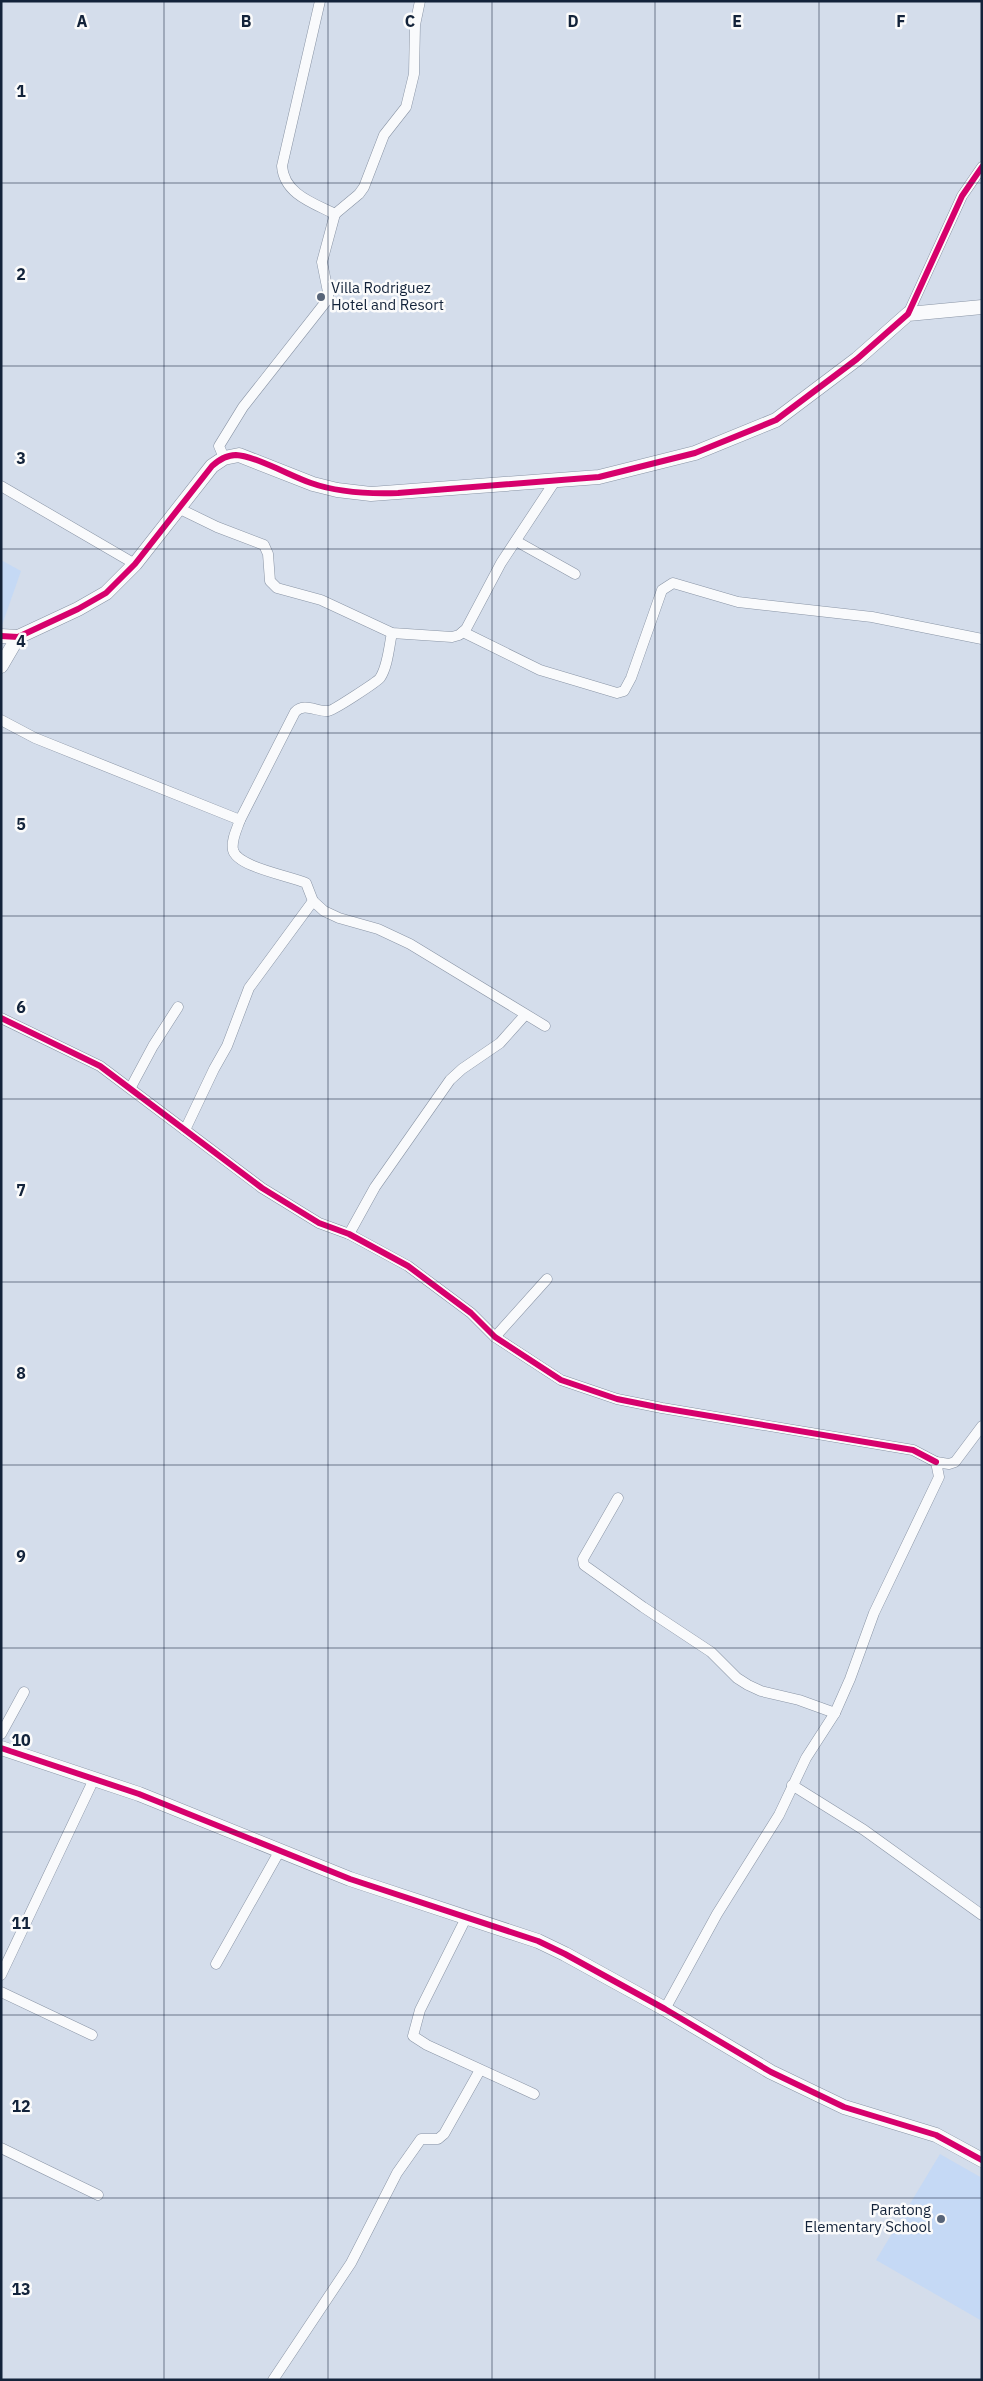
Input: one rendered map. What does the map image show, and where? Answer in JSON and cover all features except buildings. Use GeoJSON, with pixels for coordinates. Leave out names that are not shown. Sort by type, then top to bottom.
{"type":"FeatureCollection","features":[{"type":"Feature","properties":{"kind":"street"},"geometry":{"type":"LineString","coordinates":[[320,1],[282,166],[286,183],[293,191],[303,199],[335,214]]}},
{"type":"Feature","properties":{"kind":"street"},"geometry":{"type":"LineString","coordinates":[[224,458],[219,449],[223,437],[243,407],[328,300],[322,262],[335,214],[359,194],[364,187],[384,136],[406,107],[414,74],[415,25],[420,1]]}},
{"type":"Feature","properties":{"kind":"street"},"geometry":{"type":"LineString","coordinates":[[1,636],[18,637],[94,601],[117,584],[212,466],[224,458],[239,455],[313,484],[337,490],[371,494],[599,477],[709,448],[764,426],[776,420],[857,359],[908,314],[962,196],[982,167]]}},
{"type":"Feature","properties":{"kind":"street"},"geometry":{"type":"LineString","coordinates":[[908,314],[982,307]]}},
{"type":"Feature","properties":{"kind":"street"},"geometry":{"type":"LineString","coordinates":[[178,508],[217,527],[264,545],[268,554],[270,581],[277,588],[321,600],[392,633],[452,637],[462,632],[516,541],[555,481]]}},
{"type":"Feature","properties":{"kind":"street"},"geometry":{"type":"LineString","coordinates":[[1,486],[135,564]]}},
{"type":"Feature","properties":{"kind":"street"},"geometry":{"type":"LineString","coordinates":[[516,541],[575,574]]}},
{"type":"Feature","properties":{"kind":"street"},"geometry":{"type":"LineString","coordinates":[[462,632],[540,670],[617,693],[624,691],[630,678],[662,590],[673,583],[738,602],[872,617],[982,639]]}},
{"type":"Feature","properties":{"kind":"street"},"geometry":{"type":"LineString","coordinates":[[392,633],[383,672],[377,682],[361,690],[335,710],[328,712],[306,707],[295,712],[240,820],[233,844],[236,857],[247,864],[306,883],[313,901],[324,911],[339,918],[378,929],[410,944],[469,978],[545,1026]]}},
{"type":"Feature","properties":{"kind":"street"},"geometry":{"type":"LineString","coordinates":[[1,666],[18,637]]}},
{"type":"Feature","properties":{"kind":"street"},"geometry":{"type":"LineString","coordinates":[[1,720],[62,750],[240,820]]}},
{"type":"Feature","properties":{"kind":"street"},"geometry":{"type":"LineString","coordinates":[[185,1130],[227,1046],[248,988],[313,901]]}},
{"type":"Feature","properties":{"kind":"street"},"geometry":{"type":"LineString","coordinates":[[131,1088],[153,1046],[178,1007]]}},
{"type":"Feature","properties":{"kind":"street"},"geometry":{"type":"LineString","coordinates":[[349,1234],[375,1188],[450,1080],[462,1069],[500,1043],[525,1015]]}},
{"type":"Feature","properties":{"kind":"street"},"geometry":{"type":"LineString","coordinates":[[1,1018],[100,1066],[282,1201],[319,1223],[349,1234],[408,1266],[470,1313],[495,1337],[561,1380],[617,1399],[913,1450],[936,1462],[950,1464],[954,1462],[982,1426]]}},
{"type":"Feature","properties":{"kind":"street"},"geometry":{"type":"LineString","coordinates":[[495,1337],[547,1279]]}},
{"type":"Feature","properties":{"kind":"street"},"geometry":{"type":"LineString","coordinates":[[665,2009],[717,1914],[756,1855],[792,1785],[821,1733],[835,1713],[878,1605],[939,1477],[936,1462]]}},
{"type":"Feature","properties":{"kind":"street"},"geometry":{"type":"LineString","coordinates":[[618,1498],[583,1559],[584,1565],[711,1652],[737,1678],[748,1686],[761,1692],[799,1700],[835,1713]]}},
{"type":"Feature","properties":{"kind":"street"},"geometry":{"type":"LineString","coordinates":[[1,1734],[24,1692]]}},
{"type":"Feature","properties":{"kind":"street"},"geometry":{"type":"LineString","coordinates":[[1,1748],[94,1778],[188,1813],[279,1852],[350,1879],[467,1916],[538,1941],[665,2009],[771,2072],[857,2111],[936,2135],[982,2160]]}},
{"type":"Feature","properties":{"kind":"street"},"geometry":{"type":"LineString","coordinates":[[1,1975],[94,1778]]}},
{"type":"Feature","properties":{"kind":"street"},"geometry":{"type":"LineString","coordinates":[[792,1785],[864,1830],[982,1915]]}},
{"type":"Feature","properties":{"kind":"street"},"geometry":{"type":"LineString","coordinates":[[216,1964],[279,1852]]}},
{"type":"Feature","properties":{"kind":"street"},"geometry":{"type":"LineString","coordinates":[[467,1916],[420,2010],[413,2036],[480,2070],[534,2094]]}},
{"type":"Feature","properties":{"kind":"street"},"geometry":{"type":"LineString","coordinates":[[1,1992],[92,2035]]}},
{"type":"Feature","properties":{"kind":"street"},"geometry":{"type":"LineString","coordinates":[[273,2380],[351,2263],[397,2173],[416,2144],[420,2139],[438,2139],[442,2136],[480,2070]]}},
{"type":"Feature","properties":{"kind":"street"},"geometry":{"type":"LineString","coordinates":[[1,2148],[98,2195]]}},
{"type":"Feature","properties":{"kind":"shaded area"},"geometry":{"type":"Polygon","coordinates":[[[1,560],[21,571],[1,628],[1,560]]]}},
{"type":"Feature","properties":{"kind":"shaded area","name":"Paratong Elementary School"},"geometry":{"type":"Polygon","coordinates":[[[940,2154],[982,2178],[982,2321],[876,2260],[940,2154]]]}},
{"type":"Feature","properties":{"kind":"cycle path"},"geometry":{"type":"LineString","coordinates":[[1,636],[18,637],[78,609],[106,593],[135,564],[212,466],[229,456],[244,456],[311,483],[332,489],[365,493],[398,493],[599,477],[695,453],[776,420],[857,359],[908,314],[962,196],[982,167]]}},
{"type":"Feature","properties":{"kind":"cycle path"},"geometry":{"type":"LineString","coordinates":[[1,1018],[100,1066],[262,1188],[319,1223],[349,1234],[408,1266],[471,1313],[495,1337],[561,1380],[617,1399],[662,1408],[913,1450],[936,1462]]}},
{"type":"Feature","properties":{"kind":"cycle path"},"geometry":{"type":"LineString","coordinates":[[1,1748],[139,1794],[350,1879],[538,1941],[665,2009],[771,2072],[844,2107],[936,2135],[982,2160]]}},
{"type":"Feature","properties":{"kind":"place","name":"Villa Rodriguez Hotel and Resort"},"geometry":{"type":"Point","coordinates":[321,297]}},
{"type":"Feature","properties":{"kind":"place","name":"Paratong Elementary School"},"geometry":{"type":"Point","coordinates":[941,2219]}}]}
